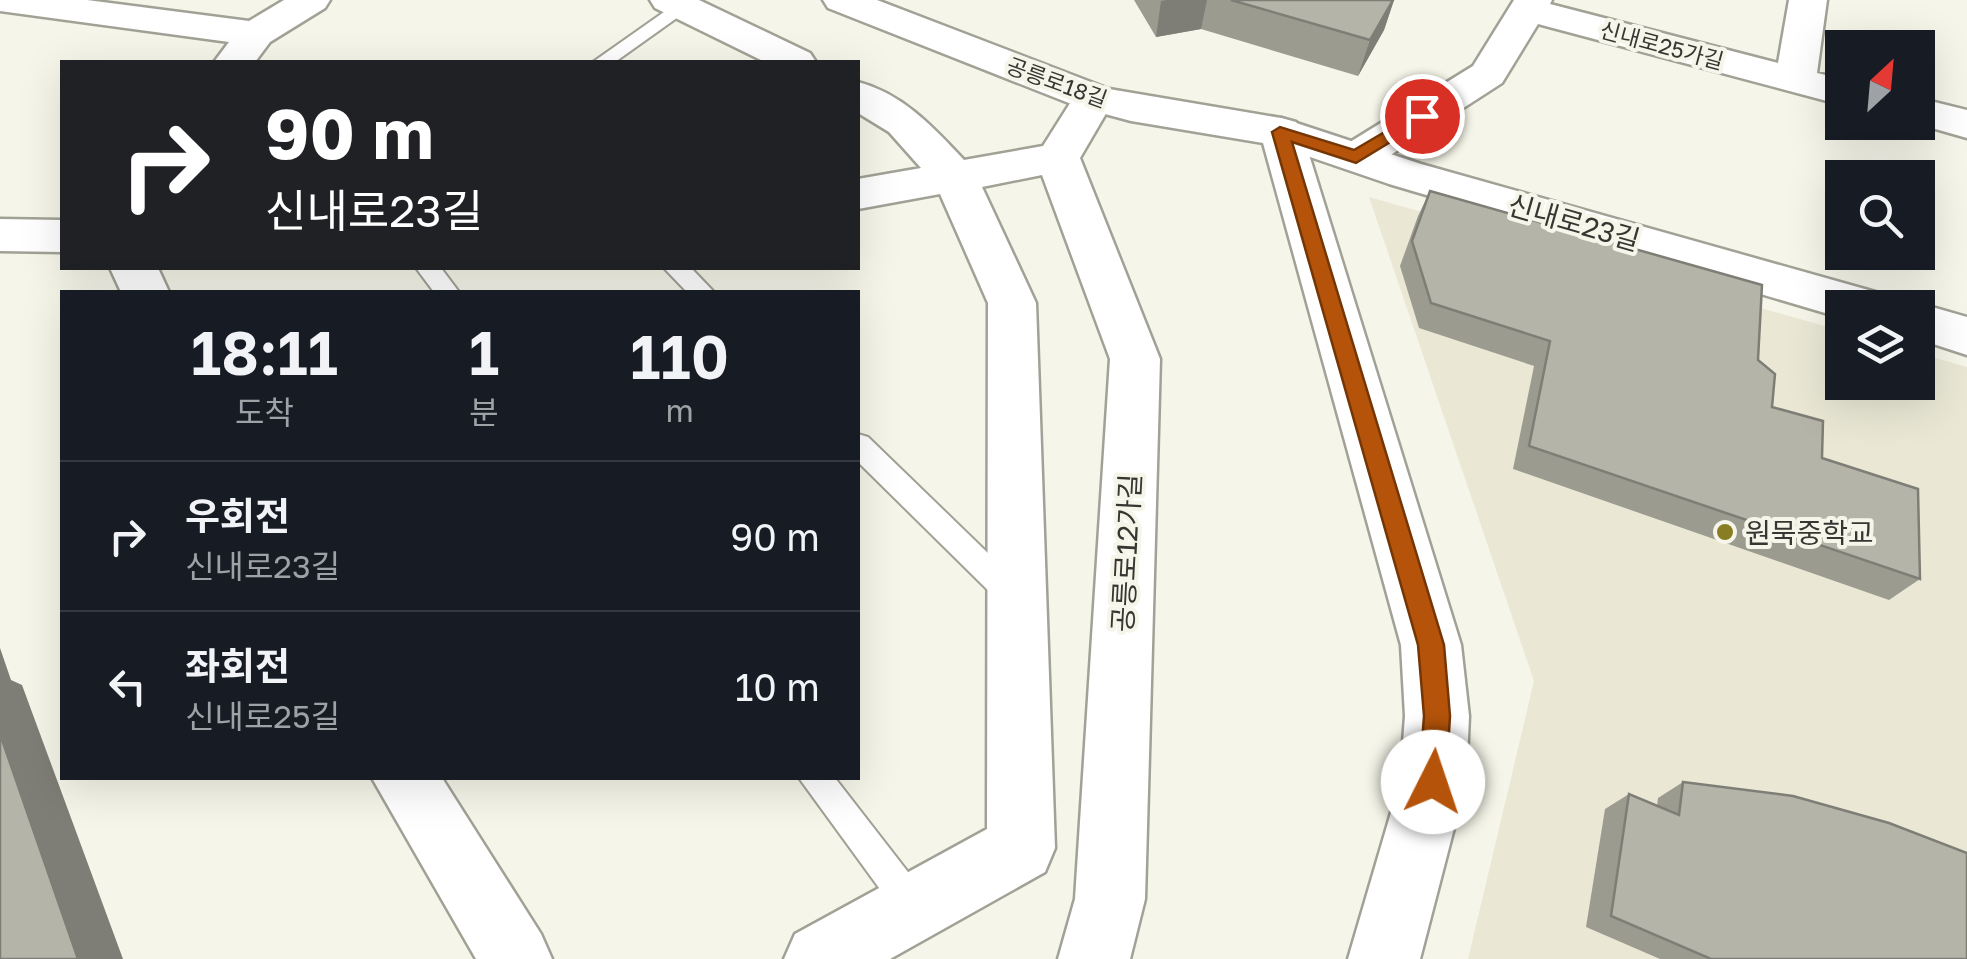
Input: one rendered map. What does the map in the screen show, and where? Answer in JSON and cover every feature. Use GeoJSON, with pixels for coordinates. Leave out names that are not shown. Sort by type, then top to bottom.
{"type":"FeatureCollection","features":[{"type":"Feature","properties":{"kind":"street"},"geometry":{"type":"LineString","coordinates":[[0,0],[71,5],[245,48],[311,0]]}},
{"type":"Feature","properties":{"kind":"street","name":"공릉로18길"},"geometry":{"type":"LineString","coordinates":[[842,0],[1094,98],[1131,108],[1280,132]]}},
{"type":"Feature","properties":{"kind":"street"},"geometry":{"type":"LineString","coordinates":[[1796,80],[1808,0]]}},
{"type":"Feature","properties":{"kind":"street"},"geometry":{"type":"LineString","coordinates":[[675,3],[792,60]]}},
{"type":"Feature","properties":{"kind":"street"},"geometry":{"type":"LineString","coordinates":[[1356,157],[1488,74],[1531,5]]}},
{"type":"Feature","properties":{"kind":"street","name":"신내로25가길"},"geometry":{"type":"LineString","coordinates":[[1531,5],[1825,88]]}},
{"type":"Feature","properties":{"kind":"street"},"geometry":{"type":"LineString","coordinates":[[820,959],[1021,848],[1012,302],[956,179],[904,122],[860,95]]}},
{"type":"Feature","properties":{"kind":"street"},"geometry":{"type":"LineString","coordinates":[[860,194],[1058,158],[1094,98]]}},
{"type":"Feature","properties":{"kind":"street"},"geometry":{"type":"LineString","coordinates":[[1935,116],[1967,124]]}},
{"type":"Feature","properties":{"kind":"street"},"geometry":{"type":"LineString","coordinates":[[1280,132],[1431,645],[1437,716],[1433,782],[1384,959]]}},
{"type":"Feature","properties":{"kind":"street","name":"신내로23길"},"geometry":{"type":"LineString","coordinates":[[1280,132],[1825,295]]}},
{"type":"Feature","properties":{"kind":"street","name":"공릉로12가길"},"geometry":{"type":"LineString","coordinates":[[1058,158],[1136,359],[1110,899],[1094,959]]}},
{"type":"Feature","properties":{"kind":"street"},"geometry":{"type":"LineString","coordinates":[[0,235],[60,236]]}},
{"type":"Feature","properties":{"kind":"street"},"geometry":{"type":"LineString","coordinates":[[1935,327],[1967,336]]}},
{"type":"Feature","properties":{"kind":"street"},"geometry":{"type":"LineString","coordinates":[[407,780],[516,959]]}},
{"type":"Feature","properties":{"kind":"lane"},"geometry":{"type":"LineString","coordinates":[[605,60],[675,3]]}},
{"type":"Feature","properties":{"kind":"lane"},"geometry":{"type":"LineString","coordinates":[[430,270],[445,290]]}},
{"type":"Feature","properties":{"kind":"lane"},"geometry":{"type":"LineString","coordinates":[[678,270],[700,290]]}},
{"type":"Feature","properties":{"kind":"lane"},"geometry":{"type":"LineString","coordinates":[[860,447],[1014,598]]}},
{"type":"Feature","properties":{"kind":"lane"},"geometry":{"type":"LineString","coordinates":[[817,780],[913,906]]}},
{"type":"Feature","properties":{"kind":"shaded area","name":"원묵중학교"},"geometry":{"type":"Polygon","coordinates":[[[1369,197],[1825,326],[1825,400],[1935,400],[1935,358],[1967,367],[1967,959],[1468,959],[1534,681],[1369,197]]]}},
{"type":"Feature","properties":{"kind":"building"},"geometry":{"type":"Polygon","coordinates":[[[1231,0],[1393,0],[1370,40],[1231,0]]]}},
{"type":"Feature","properties":{"kind":"building"},"geometry":{"type":"Polygon","coordinates":[[[1430,191],[1762,285],[1758,360],[1775,374],[1772,407],[1823,421],[1822,458],[1918,489],[1920,579],[1529,446],[1550,341],[1431,303],[1412,241],[1430,191]]]}},
{"type":"Feature","properties":{"kind":"building"},"geometry":{"type":"Polygon","coordinates":[[[0,734],[78,959],[0,959],[0,734]]]}},
{"type":"Feature","properties":{"kind":"building"},"geometry":{"type":"Polygon","coordinates":[[[1683,782],[1793,796],[1889,823],[1967,853],[1967,959],[1711,959],[1611,916],[1629,794],[1679,815],[1683,782]]]}},
{"type":"Feature","properties":{"kind":"place","name":"원묵중학교"},"geometry":{"type":"Point","coordinates":[1725,532]}},
{"type":"Feature","properties":{"kind":"route"},"geometry":{"type":"LineString","coordinates":[[1422,116],[1356,157],[1280,132],[1431,645],[1437,716],[1433,782]]}}]}
